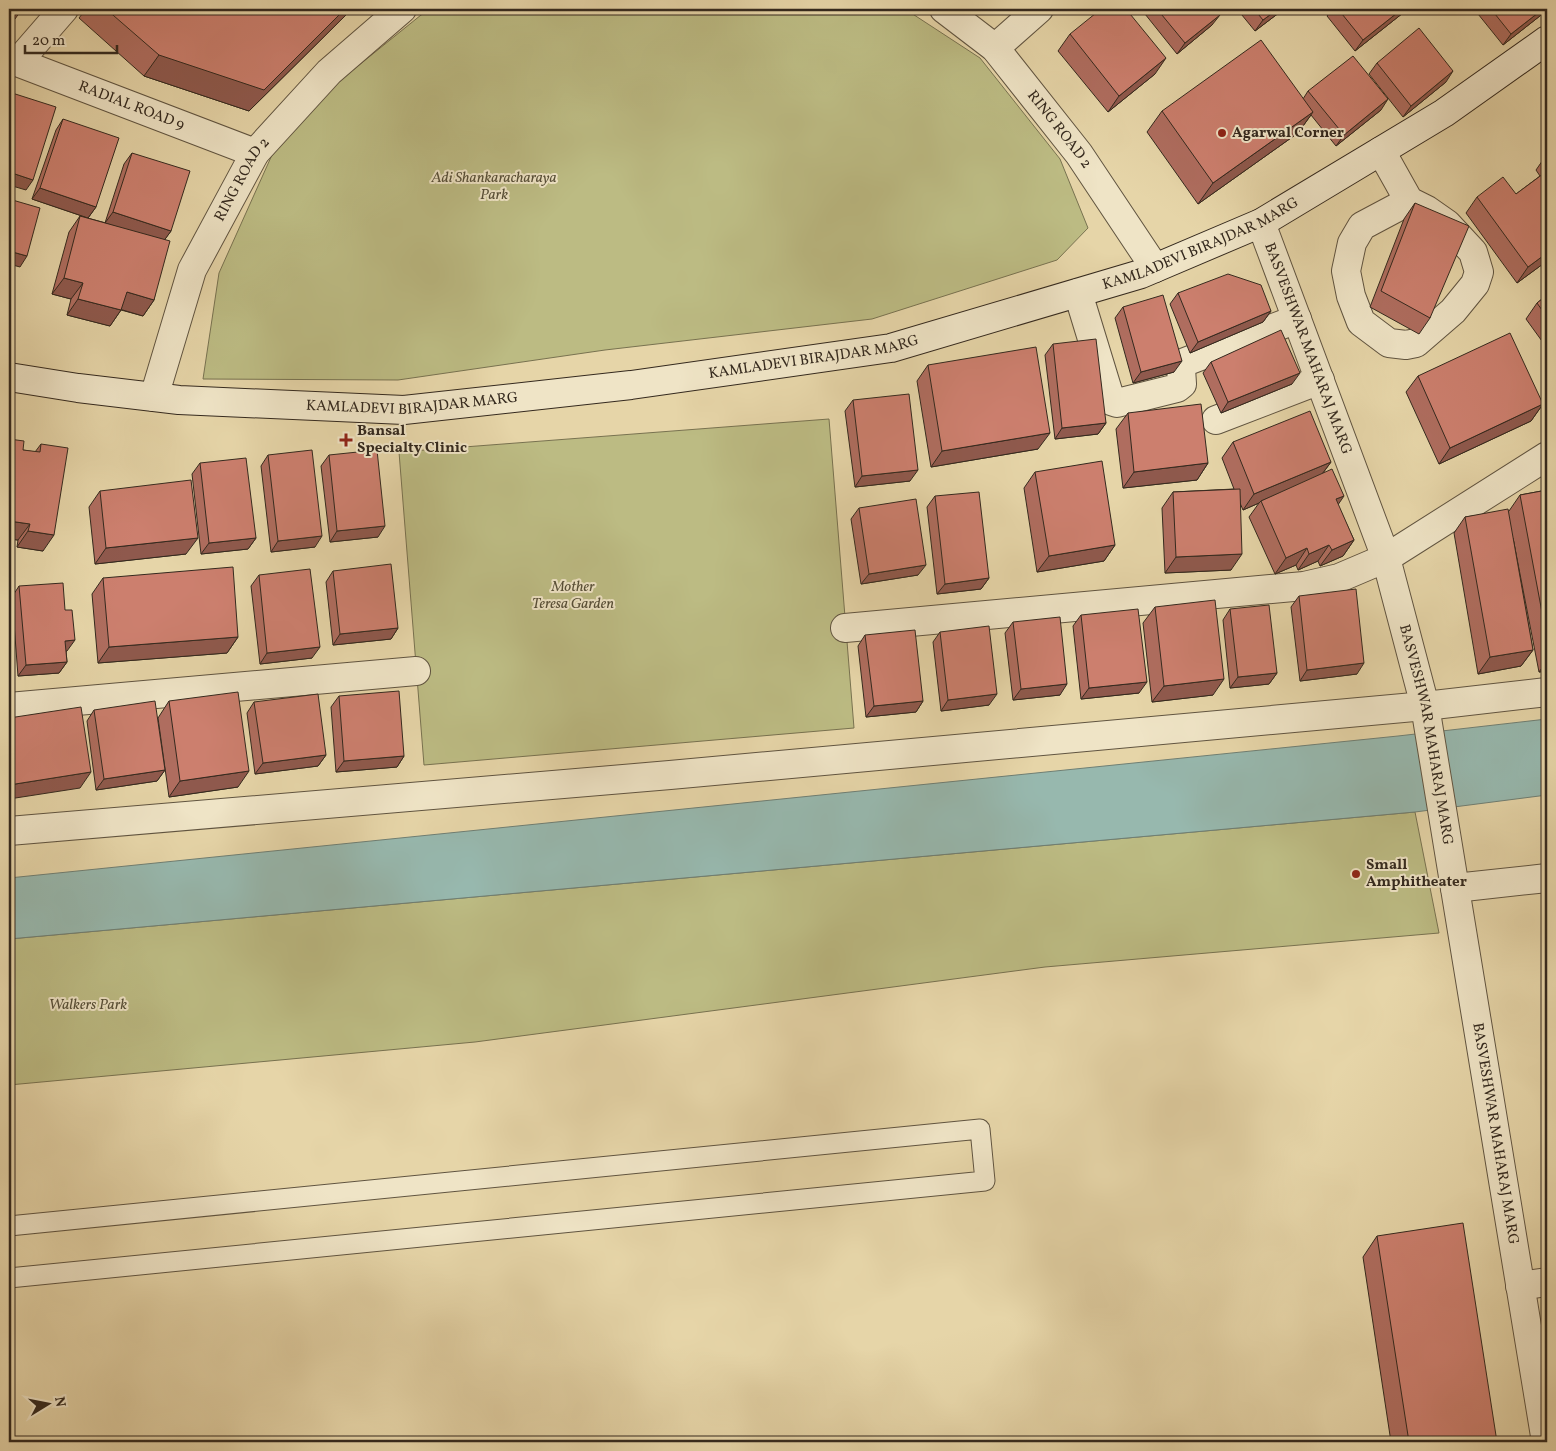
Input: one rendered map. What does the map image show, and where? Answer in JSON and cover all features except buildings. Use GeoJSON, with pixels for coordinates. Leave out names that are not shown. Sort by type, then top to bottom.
{"type":"FeatureCollection","features":[{"type":"Feature","properties":{"kind":"street"},"geometry":{"type":"LineString","coordinates":[[13,61],[64,9]]}},
{"type":"Feature","properties":{"kind":"street","name":"RING ROAD 2"},"geometry":{"type":"LineString","coordinates":[[154,397],[192,270],[255,152],[329,72],[402,9]]}},
{"type":"Feature","properties":{"kind":"street","name":"RING ROAD 2"},"geometry":{"type":"LineString","coordinates":[[944,9],[995,48],[1079,154],[1155,268]]}},
{"type":"Feature","properties":{"kind":"street"},"geometry":{"type":"LineString","coordinates":[[995,48],[1039,9]]}},
{"type":"Feature","properties":{"kind":"street","name":"KAMLADEVI BIRAJDAR MARG"},"geometry":{"type":"LineString","coordinates":[[9,377],[78,388],[189,400],[404,410],[631,386],[891,348],[1141,274],[1261,223],[1444,113],[1547,40]]}},
{"type":"Feature","properties":{"kind":"street","name":"RADIAL ROAD 9"},"geometry":{"type":"LineString","coordinates":[[13,61],[255,152]]}},
{"type":"Feature","properties":{"kind":"street"},"geometry":{"type":"LineString","coordinates":[[1381,151],[1409,201],[1427,210],[1447,224],[1472,252],[1479,272],[1475,284],[1453,311],[1416,343],[1406,345],[1389,343],[1361,322],[1351,296],[1346,271],[1352,243],[1362,226],[1409,201]]}},
{"type":"Feature","properties":{"kind":"street","name":"BASVESHWAR MAHARAJ MARG"},"geometry":{"type":"LineString","coordinates":[[1261,223],[1386,558],[1427,714],[1546,1442]]}},
{"type":"Feature","properties":{"kind":"street"},"geometry":{"type":"LineString","coordinates":[[1078,293],[1111,401],[1117,403],[1176,388],[1182,384],[1181,368],[1185,362],[1299,323]]}},
{"type":"Feature","properties":{"kind":"street"},"geometry":{"type":"LineString","coordinates":[[1194,367],[1299,323]]}},
{"type":"Feature","properties":{"kind":"street"},"geometry":{"type":"LineString","coordinates":[[1216,420],[1320,380]]}},
{"type":"Feature","properties":{"kind":"street"},"geometry":{"type":"LineString","coordinates":[[846,628],[1304,586],[1339,578],[1386,558],[1547,456]]}},
{"type":"Feature","properties":{"kind":"street"},"geometry":{"type":"LineString","coordinates":[[9,707],[416,671]]}},
{"type":"Feature","properties":{"kind":"street"},"geometry":{"type":"LineString","coordinates":[[9,831],[690,773],[1427,714],[1547,692]]}},
{"type":"Feature","properties":{"kind":"street"},"geometry":{"type":"LineString","coordinates":[[1455,888],[1547,878]]}},
{"type":"Feature","properties":{"kind":"street"},"geometry":{"type":"LineString","coordinates":[[1520,1286],[1547,1282]]}},
{"type":"Feature","properties":{"kind":"lane"},"geometry":{"type":"LineString","coordinates":[[9,1226],[980,1129],[985,1181],[9,1278]]}},
{"type":"Feature","properties":{"kind":"green space","name":"Adi Shankaracharaya Park"},"geometry":{"type":"Polygon","coordinates":[[[433,9],[905,9],[980,58],[1060,159],[1088,228],[1057,260],[872,319],[605,350],[398,380],[203,379],[219,273],[276,146],[338,82],[421,15],[433,9]]]}},
{"type":"Feature","properties":{"kind":"green space","name":"Mother Teresa Garden"},"geometry":{"type":"Polygon","coordinates":[[[829,419],[854,728],[424,765],[399,452],[829,419]]]}},
{"type":"Feature","properties":{"kind":"green space","name":"Walkers Park"},"geometry":{"type":"Polygon","coordinates":[[[1415,812],[1439,933],[1045,967],[475,1042],[9,1085],[9,939],[1415,812]]]}},
{"type":"Feature","properties":{"kind":"water"},"geometry":{"type":"Polygon","coordinates":[[[1547,719],[1547,795],[1415,812],[9,939],[9,878],[1398,736],[1547,719]]]}},
{"type":"Feature","properties":{"kind":"place","name":"Agarwal Corner"},"geometry":{"type":"Point","coordinates":[1222,133]}},
{"type":"Feature","properties":{"kind":"place","name":"Bansal Specialty Clinic"},"geometry":{"type":"Point","coordinates":[346,440]}},
{"type":"Feature","properties":{"kind":"place","name":"Small Amphitheater"},"geometry":{"type":"Point","coordinates":[1356,874]}}]}
